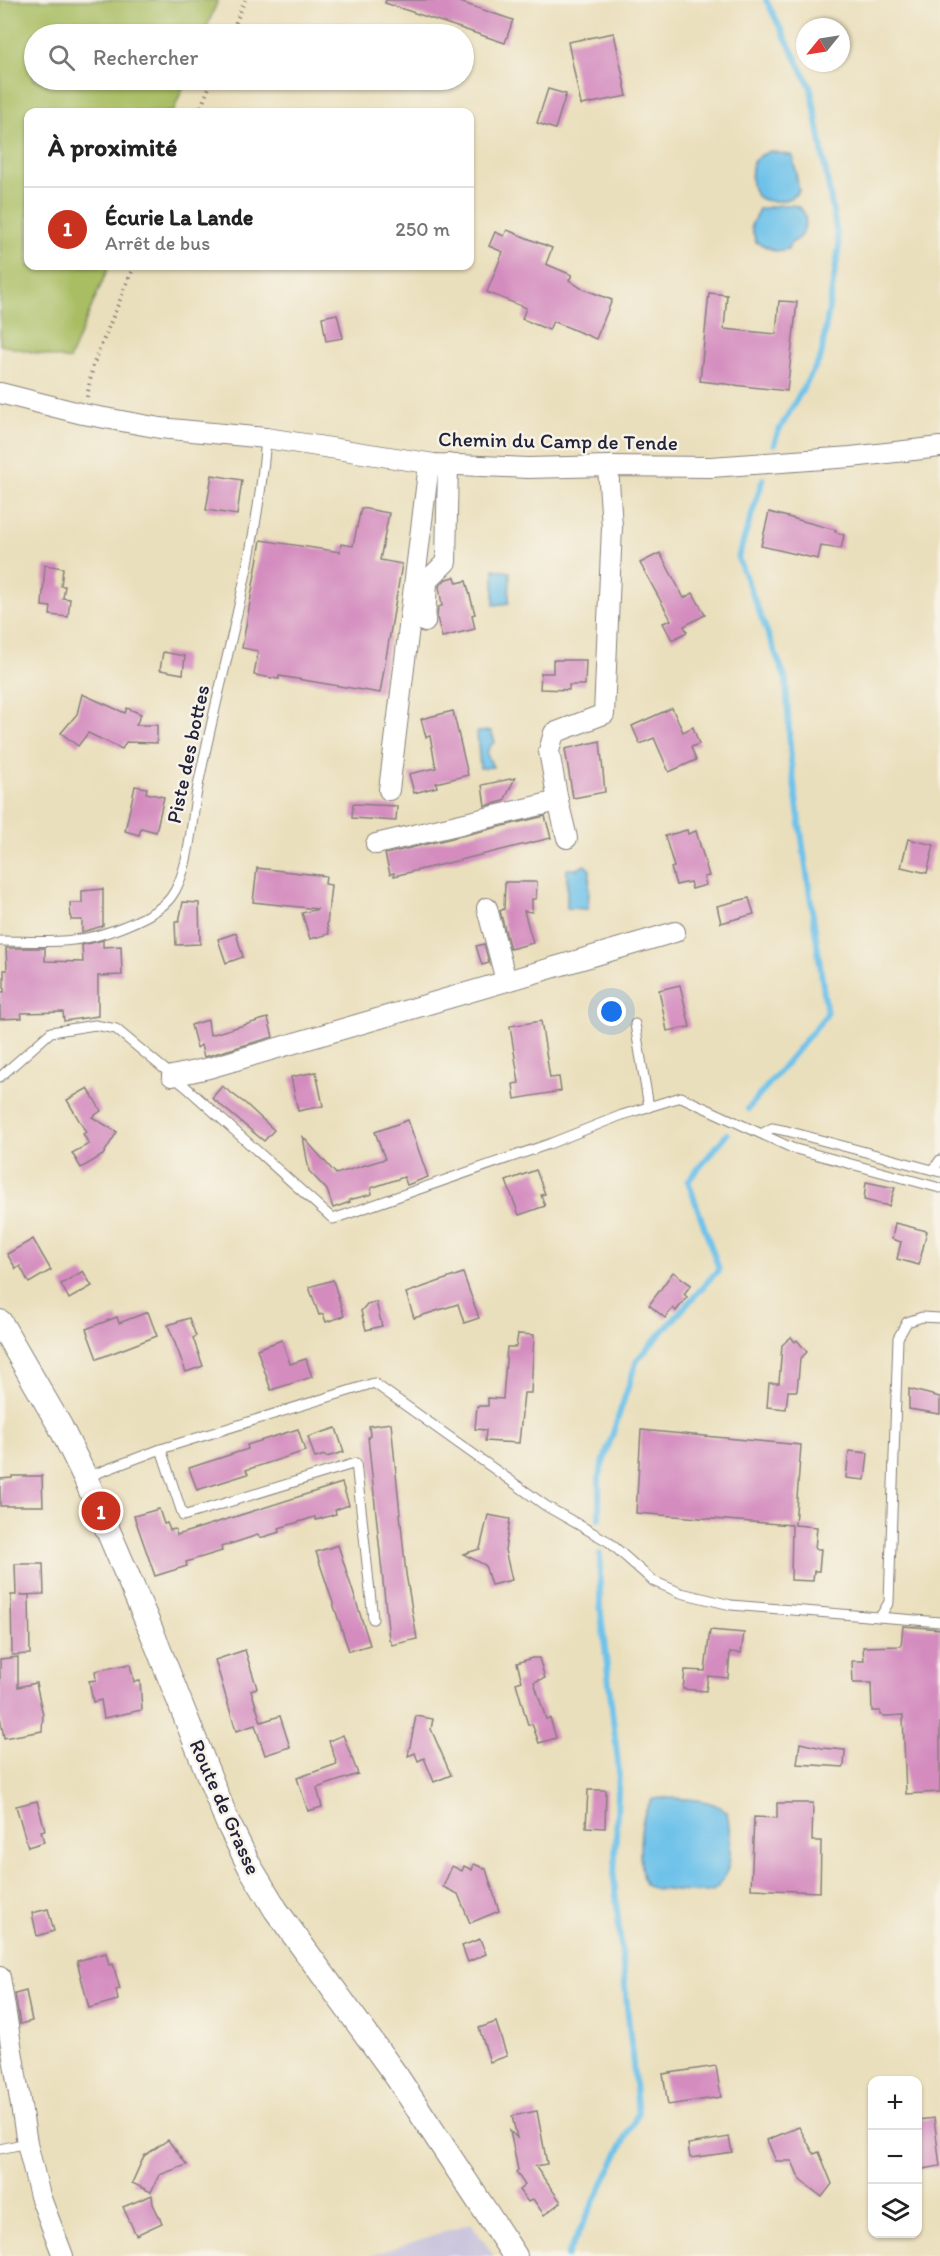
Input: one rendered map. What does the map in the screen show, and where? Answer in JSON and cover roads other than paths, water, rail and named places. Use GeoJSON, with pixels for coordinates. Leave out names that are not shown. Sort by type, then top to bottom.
{"type":"FeatureCollection","features":[{"type":"Feature","properties":{"kind":"street","name":"Chemin du Camp de Tende"},"geometry":{"type":"LineString","coordinates":[[0,393],[83,414],[160,428],[266,438],[439,464],[528,468],[711,467],[851,457],[940,447]]}},
{"type":"Feature","properties":{"kind":"street"},"geometry":{"type":"LineString","coordinates":[[425,622],[427,581],[447,562],[439,464]]}},
{"type":"Feature","properties":{"kind":"street"},"geometry":{"type":"LineString","coordinates":[[389,790],[439,464]]}},
{"type":"Feature","properties":{"kind":"street"},"geometry":{"type":"LineString","coordinates":[[567,838],[549,750],[554,733],[604,714],[612,527],[608,466]]}},
{"type":"Feature","properties":{"kind":"street"},"geometry":{"type":"LineString","coordinates":[[376,844],[558,801]]}},
{"type":"Feature","properties":{"kind":"street"},"geometry":{"type":"LineString","coordinates":[[487,908],[506,981]]}},
{"type":"Feature","properties":{"kind":"street"},"geometry":{"type":"LineString","coordinates":[[172,1076],[209,1068],[675,932]]}},
{"type":"Feature","properties":{"kind":"street","name":"Route de Grasse"},"geometry":{"type":"LineString","coordinates":[[0,1322],[8,1351],[60,1426],[85,1477],[153,1635],[223,1811],[250,1867],[283,1919],[397,2077],[515,2256]]}},
{"type":"Feature","properties":{"kind":"street"},"geometry":{"type":"LineString","coordinates":[[0,1977],[27,2143],[40,2196],[63,2256]]}},
{"type":"Feature","properties":{"kind":"lane","name":"Piste des bottes"},"geometry":{"type":"LineString","coordinates":[[0,941],[75,940],[125,927],[152,912],[171,897],[183,870],[199,780],[248,561],[266,438]]}},
{"type":"Feature","properties":{"kind":"lane"},"geometry":{"type":"LineString","coordinates":[[635,1024],[649,1107]]}},
{"type":"Feature","properties":{"kind":"lane"},"geometry":{"type":"LineString","coordinates":[[0,1077],[51,1032],[95,1025],[116,1029],[333,1219],[549,1144],[622,1115],[681,1097],[792,1148],[940,1188]]}},
{"type":"Feature","properties":{"kind":"lane"},"geometry":{"type":"LineString","coordinates":[[763,1133],[772,1128],[787,1131],[936,1171],[940,1160]]}},
{"type":"Feature","properties":{"kind":"lane"},"geometry":{"type":"LineString","coordinates":[[880,1617],[889,1602],[898,1338],[907,1322],[922,1317],[940,1318]]}},
{"type":"Feature","properties":{"kind":"lane"},"geometry":{"type":"LineString","coordinates":[[85,1477],[161,1449],[374,1383],[546,1506],[609,1542],[653,1581],[681,1593],[731,1605],[940,1622]]}},
{"type":"Feature","properties":{"kind":"lane"},"geometry":{"type":"LineString","coordinates":[[161,1449],[183,1516],[356,1463],[373,1619]]}},
{"type":"Feature","properties":{"kind":"lane"},"geometry":{"type":"LineString","coordinates":[[0,2149],[27,2143]]}},
{"type":"Feature","properties":{"kind":"water"},"geometry":{"type":"Polygon","coordinates":[[[770,151],[793,156],[799,191],[781,201],[762,199],[757,196],[752,185],[753,162],[770,151]]]}},
{"type":"Feature","properties":{"kind":"water"},"geometry":{"type":"Polygon","coordinates":[[[781,205],[799,207],[804,213],[805,223],[802,233],[788,249],[775,251],[756,242],[751,226],[759,209],[781,205]]]}},
{"type":"Feature","properties":{"kind":"water"},"geometry":{"type":"Polygon","coordinates":[[[494,569],[510,572],[509,603],[494,605],[494,569]]]}},
{"type":"Feature","properties":{"kind":"water"},"geometry":{"type":"Polygon","coordinates":[[[491,731],[495,742],[489,747],[487,754],[493,767],[480,768],[477,732],[491,731]]]}},
{"type":"Feature","properties":{"kind":"water"},"geometry":{"type":"Polygon","coordinates":[[[585,865],[590,870],[588,909],[567,908],[567,869],[577,869],[585,865]]]}},
{"type":"Feature","properties":{"kind":"water"},"geometry":{"type":"Polygon","coordinates":[[[653,1799],[705,1802],[721,1807],[727,1812],[730,1833],[728,1866],[720,1884],[712,1891],[689,1892],[645,1885],[640,1853],[644,1816],[653,1799]]]}},
{"type":"Feature","properties":{"kind":"waterway"},"geometry":{"type":"LineString","coordinates":[[766,0],[811,88],[839,246],[821,357],[778,432],[774,444]]}},
{"type":"Feature","properties":{"kind":"waterway"},"geometry":{"type":"LineString","coordinates":[[748,1109],[827,1014],[791,762],[786,680],[738,558],[763,479]]}},
{"type":"Feature","properties":{"kind":"waterway"},"geometry":{"type":"LineString","coordinates":[[599,1519],[599,1475],[637,1360],[719,1269],[688,1181],[727,1134]]}},
{"type":"Feature","properties":{"kind":"waterway"},"geometry":{"type":"LineString","coordinates":[[567,2256],[638,2113],[614,1879],[619,1772],[600,1604],[600,1554]]}},
{"type":"Feature","properties":{"kind":"place","name":"Écurie La Lande"},"geometry":{"type":"Point","coordinates":[101,1511]}}]}
